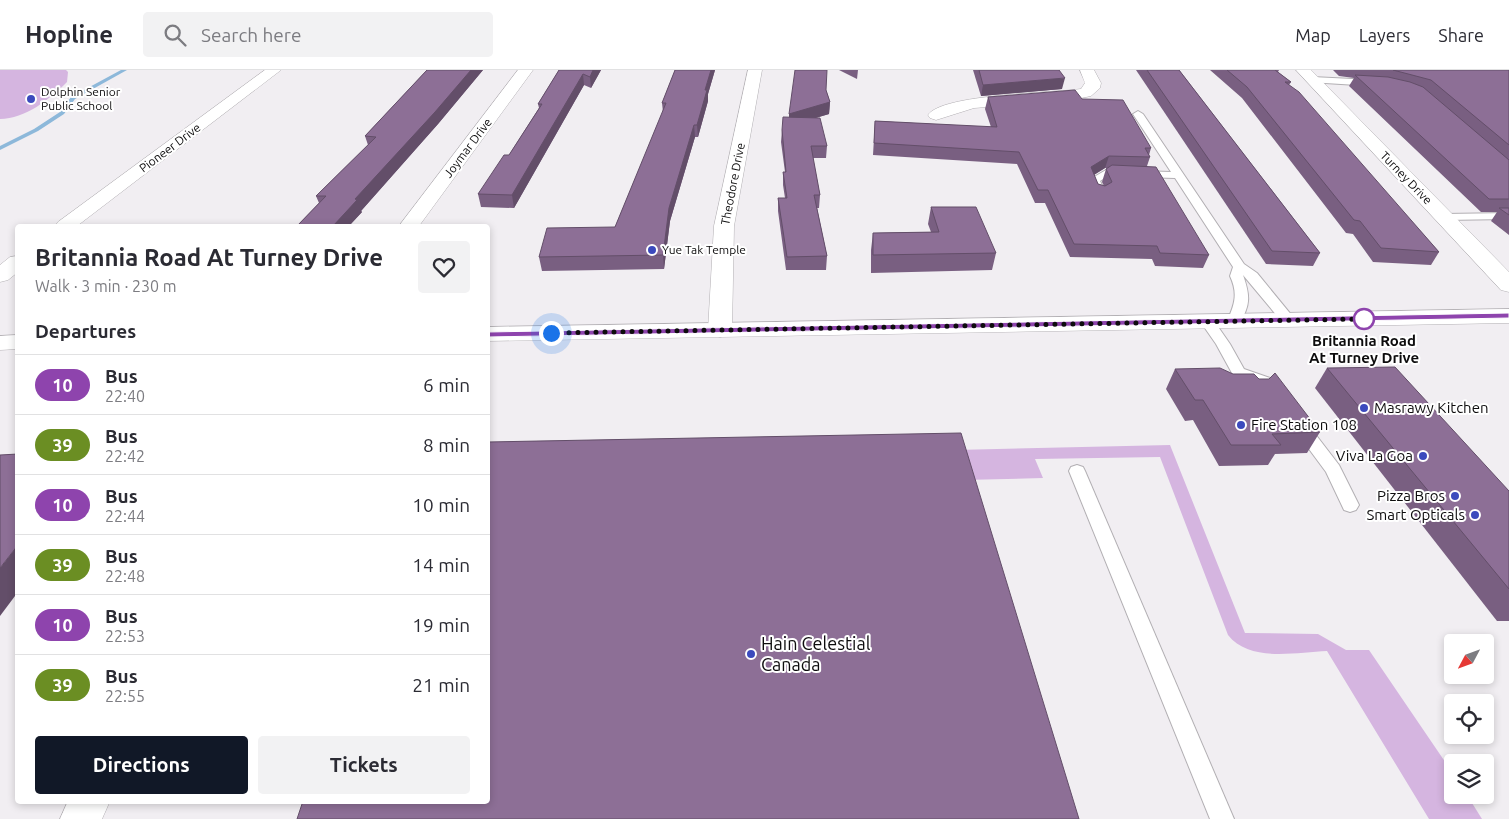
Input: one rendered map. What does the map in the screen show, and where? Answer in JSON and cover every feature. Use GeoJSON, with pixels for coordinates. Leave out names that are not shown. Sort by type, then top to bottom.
{"type":"FeatureCollection","features":[{"type":"Feature","properties":{"kind":"street","name":"Pioneer Drive"},"geometry":{"type":"LineString","coordinates":[[68,224],[274,70]]}},
{"type":"Feature","properties":{"kind":"street","name":"Joymar Drive"},"geometry":{"type":"LineString","coordinates":[[410,224],[526,70]]}},
{"type":"Feature","properties":{"kind":"street","name":"Theodore Drive"},"geometry":{"type":"LineString","coordinates":[[720,330],[724,226],[754,70]]}},
{"type":"Feature","properties":{"kind":"street"},"geometry":{"type":"LineString","coordinates":[[936,115],[952,108],[975,102],[1086,93],[1092,88],[1093,83],[1087,70]]}},
{"type":"Feature","properties":{"kind":"street","name":"Turney Drive"},"geometry":{"type":"LineString","coordinates":[[1308,75],[1509,285]]}},
{"type":"Feature","properties":{"kind":"street"},"geometry":{"type":"LineString","coordinates":[[0,275],[15,264]]}},
{"type":"Feature","properties":{"kind":"street"},"geometry":{"type":"LineString","coordinates":[[490,334],[1509,316]]}},
{"type":"Feature","properties":{"kind":"street"},"geometry":{"type":"LineString","coordinates":[[490,343],[531,333]]}},
{"type":"Feature","properties":{"kind":"street"},"geometry":{"type":"LineString","coordinates":[[0,343],[15,342]]}},
{"type":"Feature","properties":{"kind":"street"},"geometry":{"type":"LineString","coordinates":[[80,819],[88,804]]}},
{"type":"Feature","properties":{"kind":"lane"},"geometry":{"type":"LineString","coordinates":[[1308,75],[1382,83]]}},
{"type":"Feature","properties":{"kind":"lane"},"geometry":{"type":"LineString","coordinates":[[1138,114],[1239,267],[1252,276],[1288,320]]}},
{"type":"Feature","properties":{"kind":"lane"},"geometry":{"type":"LineString","coordinates":[[1100,194],[1094,180],[1106,173],[1178,175]]}},
{"type":"Feature","properties":{"kind":"lane"},"geometry":{"type":"LineString","coordinates":[[1444,217],[1509,216]]}},
{"type":"Feature","properties":{"kind":"lane"},"geometry":{"type":"LineString","coordinates":[[1234,321],[1244,296],[1243,288],[1236,276],[1239,267]]}},
{"type":"Feature","properties":{"kind":"lane"},"geometry":{"type":"LineString","coordinates":[[1207,321],[1253,394]]}},
{"type":"Feature","properties":{"kind":"lane"},"geometry":{"type":"LineString","coordinates":[[1238,372],[1265,382],[1277,396]]}},
{"type":"Feature","properties":{"kind":"lane"},"geometry":{"type":"LineString","coordinates":[[1288,411],[1333,470],[1350,505]]}},
{"type":"Feature","properties":{"kind":"lane"},"geometry":{"type":"LineString","coordinates":[[1077,471],[1222,819]]}},
{"type":"Feature","properties":{"kind":"shaded area","name":"Dolphin Senior Public School"},"geometry":{"type":"Polygon","coordinates":[[[0,70],[66,70],[68,72],[67,82],[53,95],[28,112],[19,116],[0,119],[0,70]]]}},
{"type":"Feature","properties":{"kind":"shaded area"},"geometry":{"type":"Polygon","coordinates":[[[1170,445],[1245,633],[1318,634],[1346,650],[1369,650],[1444,760],[1444,804],[1473,804],[1482,819],[1429,819],[1327,651],[1288,654],[1261,653],[1237,644],[1228,635],[1160,457],[1035,459],[1043,478],[963,480],[955,450],[1170,445]]]}},
{"type":"Feature","properties":{"kind":"building"},"geometry":{"type":"Polygon","coordinates":[[[427,70],[471,70],[335,224],[299,224],[326,196],[316,196],[376,137],[365,136],[427,70]]]}},
{"type":"Feature","properties":{"kind":"building"},"geometry":{"type":"Polygon","coordinates":[[[559,70],[593,70],[590,77],[583,74],[512,195],[478,194],[504,155],[509,155],[542,104],[538,104],[559,70]]]}},
{"type":"Feature","properties":{"kind":"building"},"geometry":{"type":"Polygon","coordinates":[[[675,70],[711,70],[697,125],[694,125],[669,208],[663,255],[539,257],[547,228],[615,227],[666,103],[662,103],[675,70]]]}},
{"type":"Feature","properties":{"kind":"building"},"geometry":{"type":"Polygon","coordinates":[[[795,70],[827,70],[826,90],[830,102],[789,114],[795,70]]]}},
{"type":"Feature","properties":{"kind":"building"},"geometry":{"type":"Polygon","coordinates":[[[979,70],[1059,70],[1065,78],[983,85],[979,70]]]}},
{"type":"Feature","properties":{"kind":"building"},"geometry":{"type":"Polygon","coordinates":[[[1147,70],[1179,70],[1320,253],[1272,251],[1147,70]]]}},
{"type":"Feature","properties":{"kind":"building"},"geometry":{"type":"Polygon","coordinates":[[[1227,70],[1275,70],[1291,82],[1285,82],[1299,92],[1439,252],[1381,248],[1360,221],[1354,220],[1247,87],[1227,70]]]}},
{"type":"Feature","properties":{"kind":"building"},"geometry":{"type":"Polygon","coordinates":[[[1393,70],[1509,70],[1509,145],[1431,80],[1393,70]]]}},
{"type":"Feature","properties":{"kind":"building"},"geometry":{"type":"Polygon","coordinates":[[[1355,75],[1388,77],[1423,87],[1509,160],[1509,199],[1489,199],[1355,75]]]}},
{"type":"Feature","properties":{"kind":"building"},"geometry":{"type":"Polygon","coordinates":[[[1075,90],[1082,99],[1123,100],[1151,148],[1145,148],[1150,157],[1109,156],[1091,167],[1098,184],[1105,186],[1112,182],[1106,169],[1112,165],[1156,167],[1209,255],[1160,253],[1157,246],[1074,244],[1048,190],[1038,190],[1019,152],[874,143],[875,121],[997,127],[988,97],[1075,90]]]}},
{"type":"Feature","properties":{"kind":"building"},"geometry":{"type":"Polygon","coordinates":[[[783,117],[820,118],[827,146],[811,146],[820,195],[814,195],[827,256],[787,257],[778,198],[787,198],[783,172],[786,172],[782,130],[783,117]]]}},
{"type":"Feature","properties":{"kind":"building"},"geometry":{"type":"Polygon","coordinates":[[[931,207],[976,207],[996,253],[873,255],[873,233],[939,232],[931,207]]]}},
{"type":"Feature","properties":{"kind":"building"},"geometry":{"type":"Polygon","coordinates":[[[1499,208],[1509,208],[1509,215],[1499,208]]]}},
{"type":"Feature","properties":{"kind":"building"},"geometry":{"type":"Polygon","coordinates":[[[1395,367],[1509,491],[1509,589],[1327,368],[1395,367]]]}},
{"type":"Feature","properties":{"kind":"building"},"geometry":{"type":"Polygon","coordinates":[[[1220,368],[1233,374],[1254,374],[1259,379],[1269,379],[1275,373],[1320,432],[1272,434],[1281,445],[1231,445],[1203,400],[1195,400],[1175,369],[1220,368]]]}},
{"type":"Feature","properties":{"kind":"building","name":"Hain Celestial Canada"},"geometry":{"type":"Polygon","coordinates":[[[961,433],[1079,819],[297,819],[302,804],[490,804],[490,442],[961,433]]]}},
{"type":"Feature","properties":{"kind":"building"},"geometry":{"type":"Polygon","coordinates":[[[15,454],[15,549],[0,568],[0,455],[15,454]]]}},
{"type":"Feature","properties":{"kind":"waterway"},"geometry":{"type":"LineString","coordinates":[[0,148],[36,130],[62,113],[73,98],[125,70]]}},
{"type":"Feature","properties":{"kind":"bus line","name":"10"},"geometry":{"type":"LineString","coordinates":[[490,334],[1509,316]]}},
{"type":"Feature","properties":{"kind":"place","name":"Dolphin Senior Public School"},"geometry":{"type":"Point","coordinates":[31,99]}},
{"type":"Feature","properties":{"kind":"place","name":"Yue Tak Temple"},"geometry":{"type":"Point","coordinates":[652,250]}},
{"type":"Feature","properties":{"kind":"place","name":"Britannia Road At Turney Drive"},"geometry":{"type":"Point","coordinates":[1364,319]}},
{"type":"Feature","properties":{"kind":"place","name":"Masrawy Kitchen"},"geometry":{"type":"Point","coordinates":[1364,408]}},
{"type":"Feature","properties":{"kind":"place","name":"Fire Station 108"},"geometry":{"type":"Point","coordinates":[1241,425]}},
{"type":"Feature","properties":{"kind":"place","name":"Viva La Goa"},"geometry":{"type":"Point","coordinates":[1423,456]}},
{"type":"Feature","properties":{"kind":"place","name":"Pizza Bros"},"geometry":{"type":"Point","coordinates":[1455,496]}},
{"type":"Feature","properties":{"kind":"place","name":"Smart Opticals"},"geometry":{"type":"Point","coordinates":[1475,515]}},
{"type":"Feature","properties":{"kind":"place","name":"Hain Celestial Canada"},"geometry":{"type":"Point","coordinates":[751,654]}},
{"type":"Feature","properties":{"kind":"route"},"geometry":{"type":"LineString","coordinates":[[551,333],[1364,319]]}}]}
